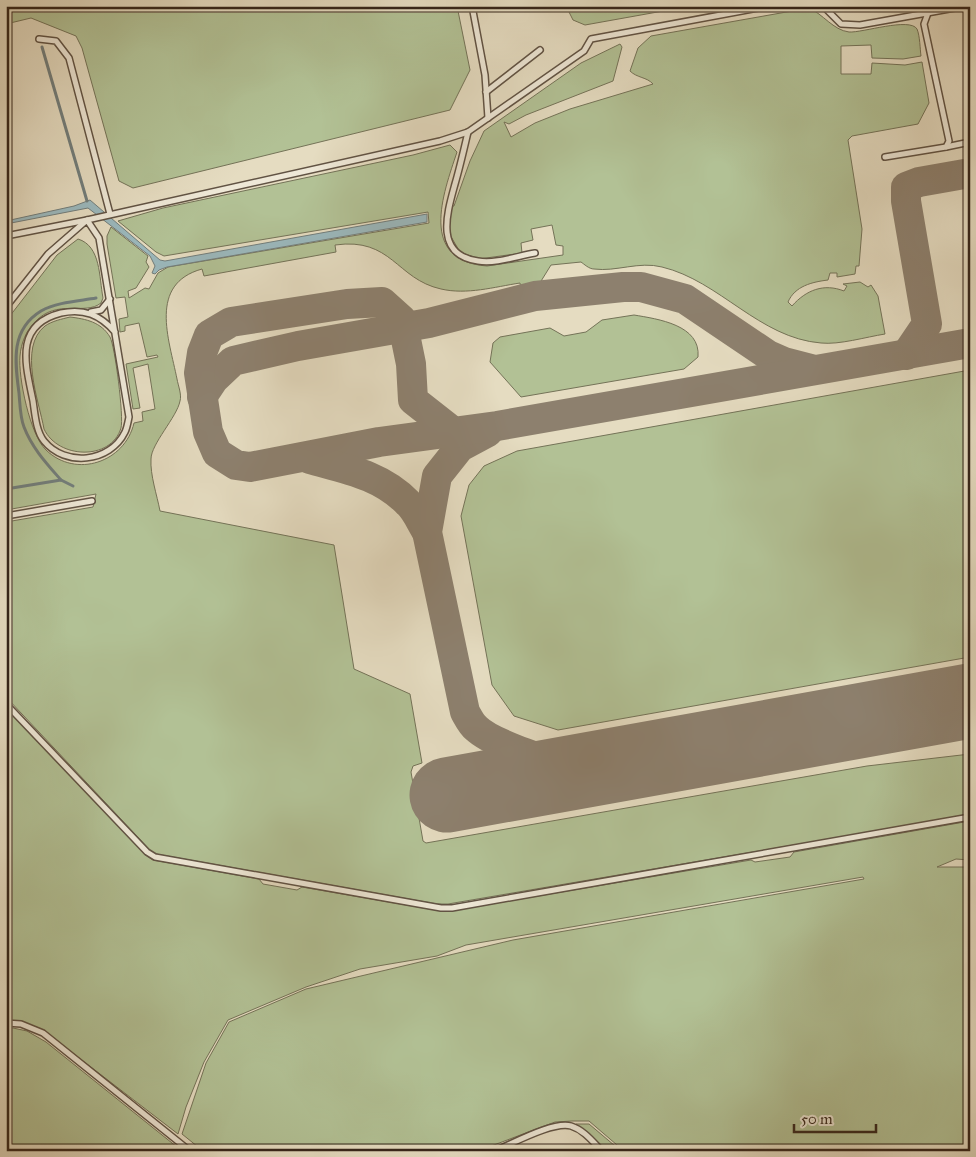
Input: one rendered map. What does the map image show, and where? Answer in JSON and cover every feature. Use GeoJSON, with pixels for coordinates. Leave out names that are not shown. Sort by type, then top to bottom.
{"type":"FeatureCollection","features":[{"type":"Feature","properties":{"kind":"lane"},"geometry":{"type":"LineString","coordinates":[[472,6],[486,75],[488,118]]}},
{"type":"Feature","properties":{"kind":"lane"},"geometry":{"type":"LineString","coordinates":[[6,236],[88,220],[416,148],[468,132],[584,51],[591,39],[769,6]]}},
{"type":"Feature","properties":{"kind":"lane"},"geometry":{"type":"LineString","coordinates":[[822,6],[842,24],[860,25],[966,6]]}},
{"type":"Feature","properties":{"kind":"lane"},"geometry":{"type":"LineString","coordinates":[[928,13],[924,24],[949,142],[946,147]]}},
{"type":"Feature","properties":{"kind":"lane"},"geometry":{"type":"LineString","coordinates":[[39,39],[56,41],[69,58],[110,214]]}},
{"type":"Feature","properties":{"kind":"lane"},"geometry":{"type":"LineString","coordinates":[[486,92],[540,50]]}},
{"type":"Feature","properties":{"kind":"lane"},"geometry":{"type":"LineString","coordinates":[[468,132],[446,220],[449,243],[460,256],[478,261],[500,260],[535,252]]}},
{"type":"Feature","properties":{"kind":"lane"},"geometry":{"type":"LineString","coordinates":[[886,157],[970,142]]}},
{"type":"Feature","properties":{"kind":"lane"},"geometry":{"type":"LineString","coordinates":[[88,220],[99,238],[110,299],[129,417],[125,432],[109,450],[86,459],[61,454],[43,440],[38,428],[24,355],[27,342],[38,324],[48,318],[62,313],[101,310],[110,299]]}},
{"type":"Feature","properties":{"kind":"lane"},"geometry":{"type":"LineString","coordinates":[[6,307],[48,254],[88,220]]}},
{"type":"Feature","properties":{"kind":"lane"},"geometry":{"type":"LineString","coordinates":[[90,312],[103,319],[114,332]]}},
{"type":"Feature","properties":{"kind":"lane"},"geometry":{"type":"LineString","coordinates":[[6,516],[92,501]]}},
{"type":"Feature","properties":{"kind":"lane"},"geometry":{"type":"LineString","coordinates":[[6,704],[147,852],[155,857],[440,908],[540,893],[970,817]]}},
{"type":"Feature","properties":{"kind":"lane"},"geometry":{"type":"LineString","coordinates":[[6,1023],[21,1024],[43,1033],[190,1151]]}},
{"type":"Feature","properties":{"kind":"lane"},"geometry":{"type":"LineString","coordinates":[[494,1151],[555,1126],[570,1126],[582,1131],[602,1151]]}},
{"type":"Feature","properties":{"kind":"green space"},"geometry":{"type":"Polygon","coordinates":[[[6,6],[457,6],[470,70],[450,110],[133,188],[119,181],[82,48],[76,36],[31,18],[6,24],[6,6]]]}},
{"type":"Feature","properties":{"kind":"green space"},"geometry":{"type":"Polygon","coordinates":[[[566,6],[691,6],[585,25],[573,20],[566,6]]]}},
{"type":"Feature","properties":{"kind":"green space"},"geometry":{"type":"Polygon","coordinates":[[[809,8],[843,31],[855,32],[905,25],[913,26],[918,32],[921,56],[903,59],[872,58],[871,45],[841,46],[841,74],[871,74],[872,63],[905,65],[922,62],[929,103],[918,124],[852,136],[848,140],[862,229],[859,266],[856,266],[855,274],[837,277],[837,273],[830,273],[828,280],[805,286],[795,292],[788,302],[792,306],[809,292],[822,288],[844,291],[847,286],[843,284],[860,282],[868,287],[871,285],[878,296],[885,334],[844,342],[828,343],[799,339],[778,331],[703,284],[683,274],[653,265],[602,270],[590,268],[581,262],[551,265],[538,286],[521,289],[520,283],[481,290],[461,291],[441,289],[426,284],[413,277],[382,253],[369,247],[354,244],[335,245],[336,252],[204,276],[202,269],[185,276],[174,287],[168,300],[166,315],[167,331],[180,390],[180,399],[174,415],[152,453],[153,478],[160,511],[334,545],[354,669],[410,694],[422,763],[413,766],[411,772],[423,841],[426,843],[867,766],[970,754],[970,815],[448,904],[437,904],[156,854],[151,851],[6,697],[6,522],[93,507],[96,494],[6,510],[6,321],[57,255],[78,239],[86,243],[91,248],[98,263],[103,298],[101,303],[94,307],[52,311],[43,315],[35,322],[24,338],[20,356],[23,391],[35,432],[46,450],[58,459],[71,464],[98,462],[121,448],[129,437],[134,423],[143,421],[142,412],[155,409],[148,364],[133,368],[140,408],[133,409],[126,364],[158,357],[157,355],[147,357],[139,323],[125,326],[125,331],[120,332],[119,319],[128,317],[125,297],[116,298],[107,244],[107,236],[111,227],[148,256],[146,262],[149,267],[136,288],[128,291],[129,298],[145,288],[149,289],[158,273],[168,267],[429,223],[428,212],[164,256],[156,252],[118,221],[163,208],[413,155],[450,145],[457,152],[446,187],[441,223],[443,239],[451,252],[465,261],[487,266],[563,255],[563,246],[556,245],[552,225],[531,229],[533,240],[521,243],[522,253],[479,259],[460,252],[450,235],[448,225],[452,206],[454,206],[470,161],[484,131],[581,63],[620,44],[622,47],[613,81],[526,115],[509,124],[504,122],[511,137],[535,123],[570,109],[653,84],[630,71],[638,48],[651,36],[809,8]]]}},
{"type":"Feature","properties":{"kind":"green space"},"geometry":{"type":"Polygon","coordinates":[[[634,315],[666,322],[685,331],[693,338],[697,346],[698,357],[684,369],[521,397],[490,362],[493,343],[500,337],[550,328],[564,336],[586,332],[602,320],[634,315]]]}},
{"type":"Feature","properties":{"kind":"green space"},"geometry":{"type":"Polygon","coordinates":[[[70,317],[87,320],[102,328],[110,337],[114,353],[120,397],[121,428],[115,439],[107,446],[96,451],[72,451],[51,439],[44,429],[32,375],[33,347],[37,335],[48,324],[70,317]]]}},
{"type":"Feature","properties":{"kind":"green space"},"geometry":{"type":"Polygon","coordinates":[[[970,370],[970,657],[558,730],[514,716],[492,685],[461,516],[469,485],[484,466],[517,451],[970,370]]]}},
{"type":"Feature","properties":{"kind":"green space"},"geometry":{"type":"Polygon","coordinates":[[[6,706],[147,856],[153,860],[259,879],[263,884],[297,890],[302,887],[441,911],[751,860],[755,862],[790,857],[794,852],[970,821],[970,860],[956,859],[937,867],[970,867],[970,1151],[624,1151],[589,1121],[572,1121],[555,1122],[478,1151],[203,1151],[182,1134],[206,1063],[229,1022],[306,989],[513,940],[864,879],[863,877],[466,945],[437,956],[360,969],[306,987],[228,1020],[204,1062],[186,1107],[178,1134],[44,1031],[18,1021],[6,1020],[6,706]]]}},
{"type":"Feature","properties":{"kind":"green space"},"geometry":{"type":"Polygon","coordinates":[[[13,1028],[27,1031],[46,1042],[182,1151],[6,1151],[6,1029],[13,1028]]]}},
{"type":"Feature","properties":{"kind":"green space"},"geometry":{"type":"Polygon","coordinates":[[[576,1124],[589,1124],[621,1151],[607,1151],[576,1124]]]}},
{"type":"Feature","properties":{"kind":"water"},"geometry":{"type":"Polygon","coordinates":[[[90,200],[160,260],[165,261],[427,214],[427,222],[167,267],[155,274],[152,273],[155,266],[150,256],[88,208],[6,224],[6,221],[74,206],[90,200]]]}},
{"type":"Feature","properties":{"kind":"waterway"},"geometry":{"type":"LineString","coordinates":[[42,47],[87,201]]}},
{"type":"Feature","properties":{"kind":"waterway"},"geometry":{"type":"LineString","coordinates":[[61,480],[36,449],[27,435],[23,423],[16,370],[19,337],[24,327],[41,311],[61,304],[96,298]]}},
{"type":"Feature","properties":{"kind":"waterway"},"geometry":{"type":"LineString","coordinates":[[6,489],[61,480],[73,486]]}},
{"type":"Feature","properties":{"kind":"taxiway"},"geometry":{"type":"LineString","coordinates":[[906,355],[927,324],[906,201],[906,187],[919,182],[970,173]]}},
{"type":"Feature","properties":{"kind":"taxiway"},"geometry":{"type":"LineString","coordinates":[[202,397],[214,379],[233,361],[298,346],[429,323],[535,296],[623,287],[641,287],[685,299],[768,355],[784,362],[811,369]]}},
{"type":"Feature","properties":{"kind":"taxiway"},"geometry":{"type":"LineString","coordinates":[[455,433],[413,400],[411,364],[402,320],[382,302],[347,304],[231,322],[209,335],[202,353],[199,373],[208,432],[217,453],[236,465],[250,467],[379,442],[497,426],[970,343]]}},
{"type":"Feature","properties":{"kind":"taxiway"},"geometry":{"type":"LineString","coordinates":[[488,432],[460,447],[437,476],[427,532],[465,712],[474,726],[495,740],[524,753],[579,771]]}},
{"type":"Feature","properties":{"kind":"taxiway"},"geometry":{"type":"LineString","coordinates":[[310,459],[375,479],[398,493],[411,506],[427,532]]}},
{"type":"Feature","properties":{"kind":"runway"},"geometry":{"type":"LineString","coordinates":[[447,795],[970,701]]}}]}
